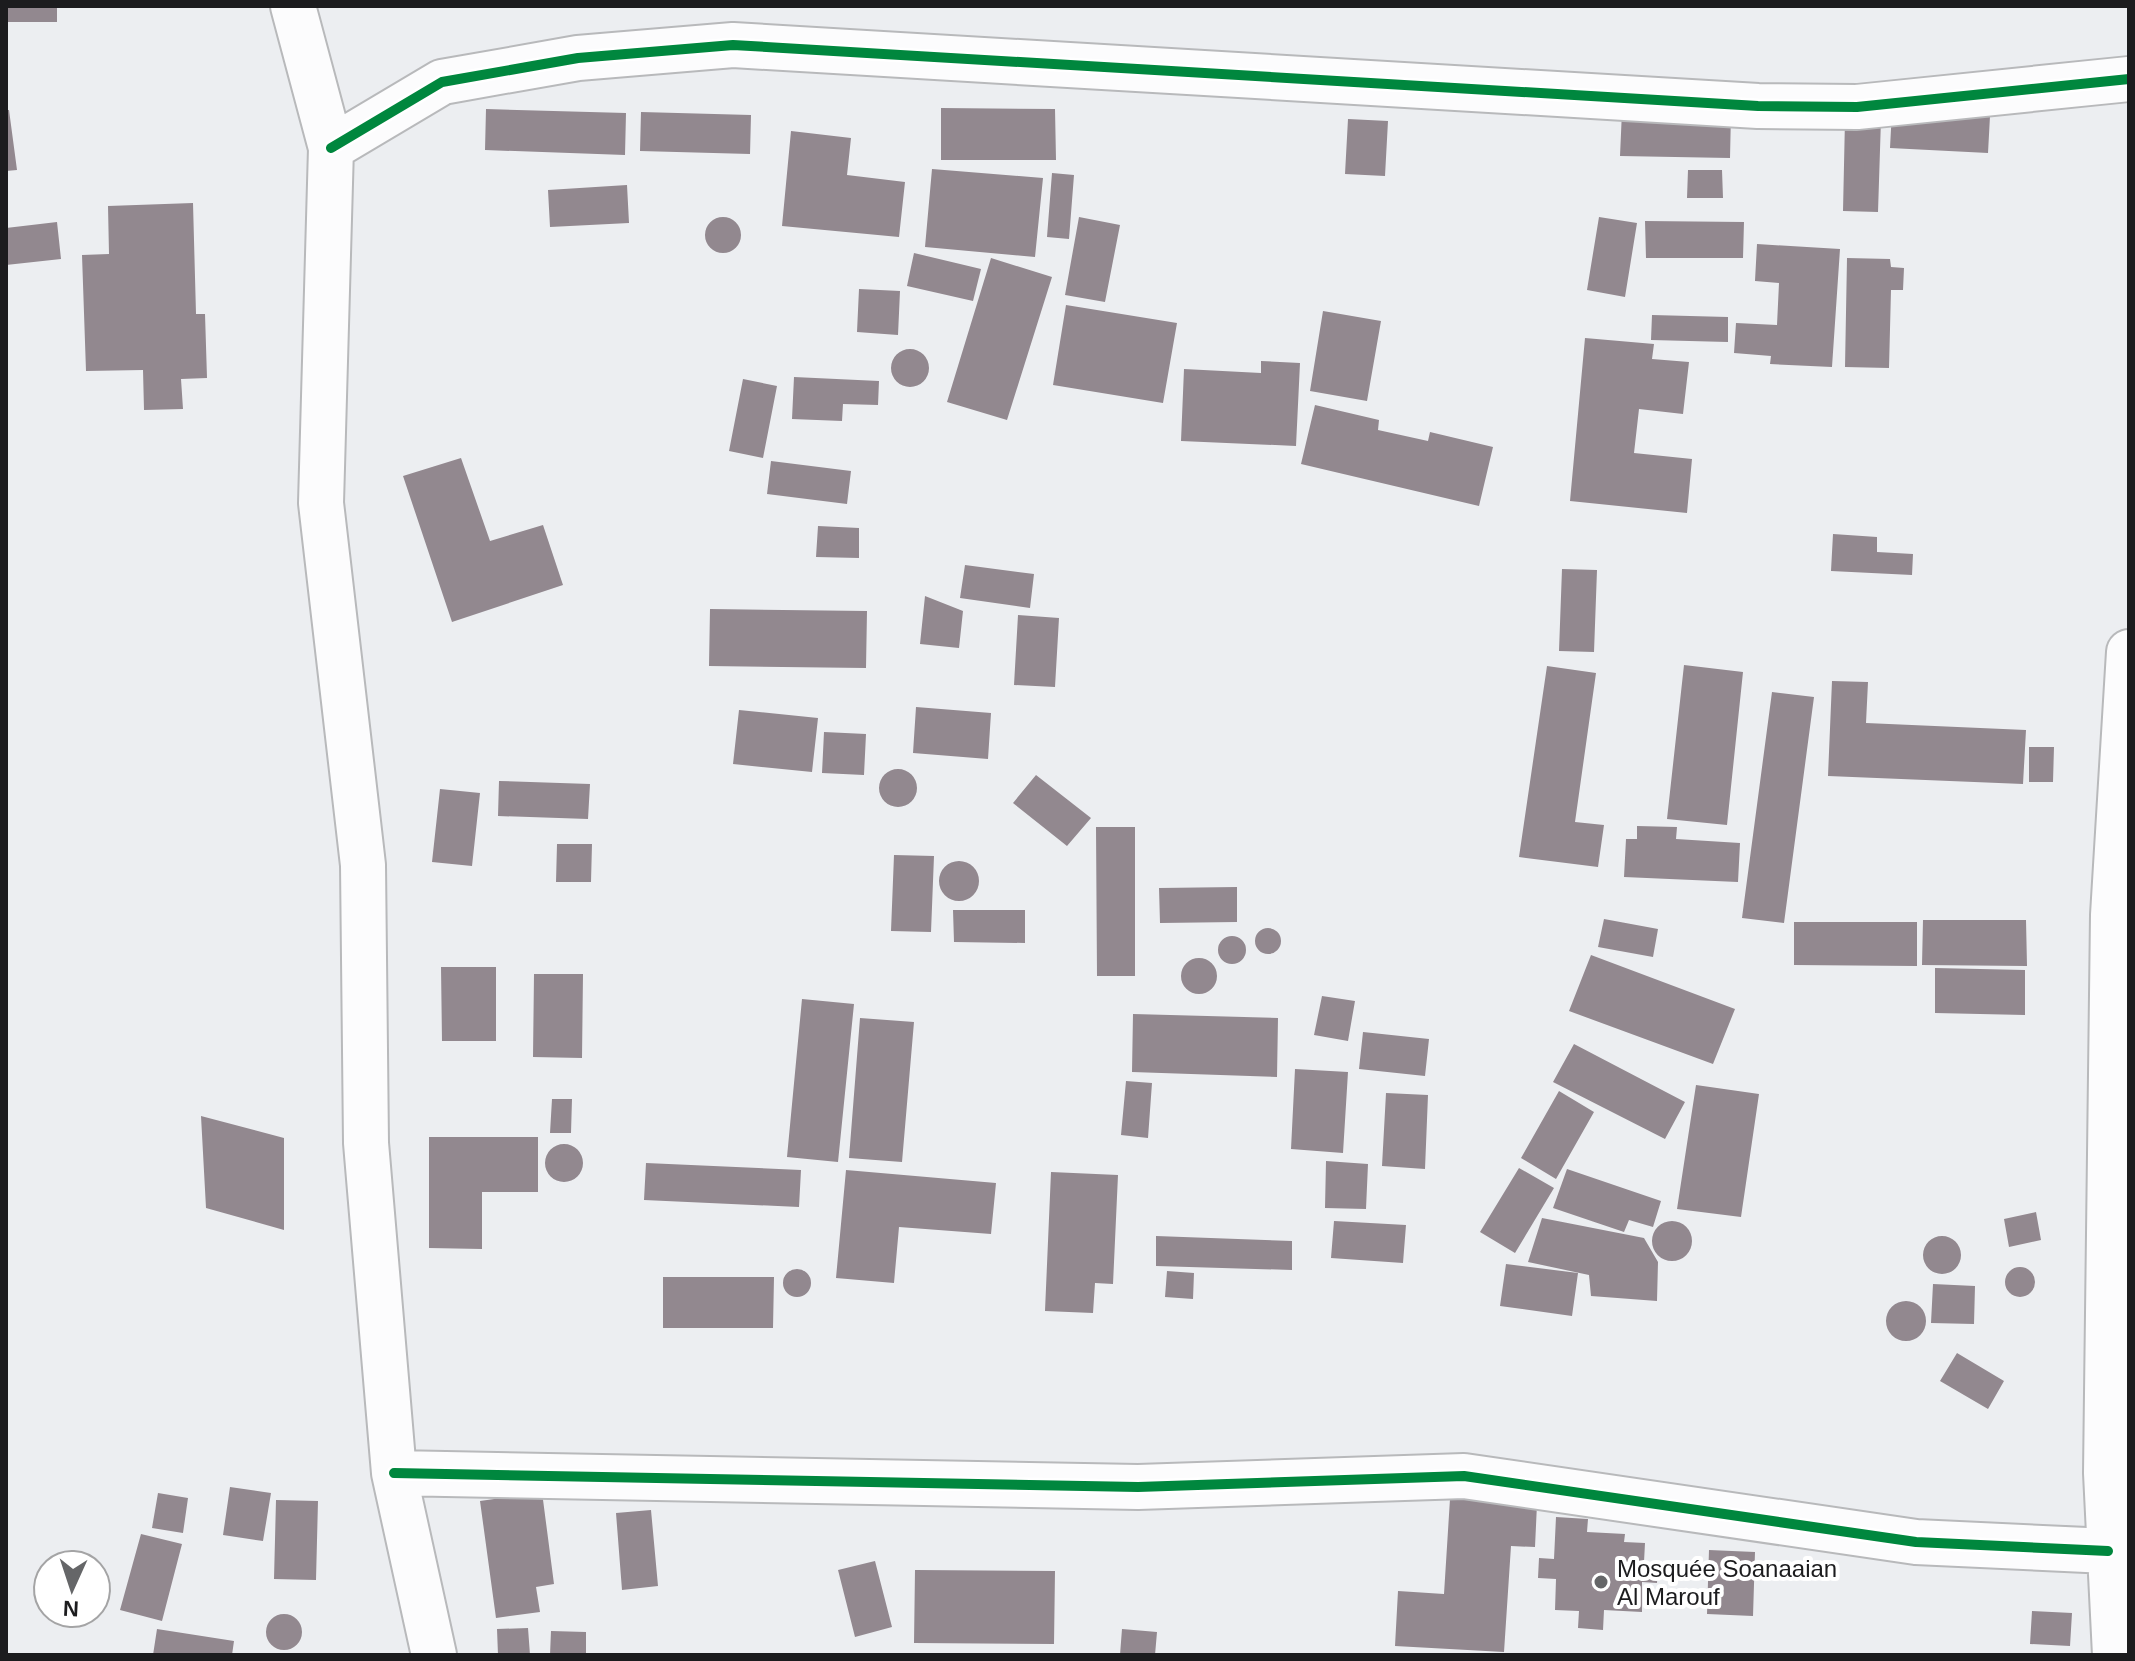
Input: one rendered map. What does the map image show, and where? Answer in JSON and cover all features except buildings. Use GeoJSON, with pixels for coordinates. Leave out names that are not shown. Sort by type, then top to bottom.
{"type":"FeatureCollection","features":[{"type":"Feature","properties":{"kind":"street"},"geometry":{"type":"LineString","coordinates":[[293,6],[331,148],[321,503],[363,865],[366,1143],[394,1473],[434,1655]]}},
{"type":"Feature","properties":{"kind":"street"},"geometry":{"type":"LineString","coordinates":[[331,148],[442,82],[578,58],[733,45],[1758,106],[1857,107],[2129,79]]}},
{"type":"Feature","properties":{"kind":"street"},"geometry":{"type":"LineString","coordinates":[[2115,1655],[2108,1551],[2117,1472],[2113,915],[2129,652]]}},
{"type":"Feature","properties":{"kind":"street"},"geometry":{"type":"LineString","coordinates":[[394,1473],[1138,1487],[1464,1476],[1916,1542],[2108,1551]]}},
{"type":"Feature","properties":{"kind":"cycle path"},"geometry":{"type":"LineString","coordinates":[[331,148],[442,82],[578,58],[733,45],[1758,106],[1857,107],[2129,79]]}},
{"type":"Feature","properties":{"kind":"cycle path"},"geometry":{"type":"LineString","coordinates":[[394,1473],[1138,1487],[1464,1476],[1916,1542],[2108,1551]]}},
{"type":"Feature","properties":{"kind":"place","name":"Mosquée Soanaaian Al Marouf"},"geometry":{"type":"Point","coordinates":[1601,1582]}}]}
